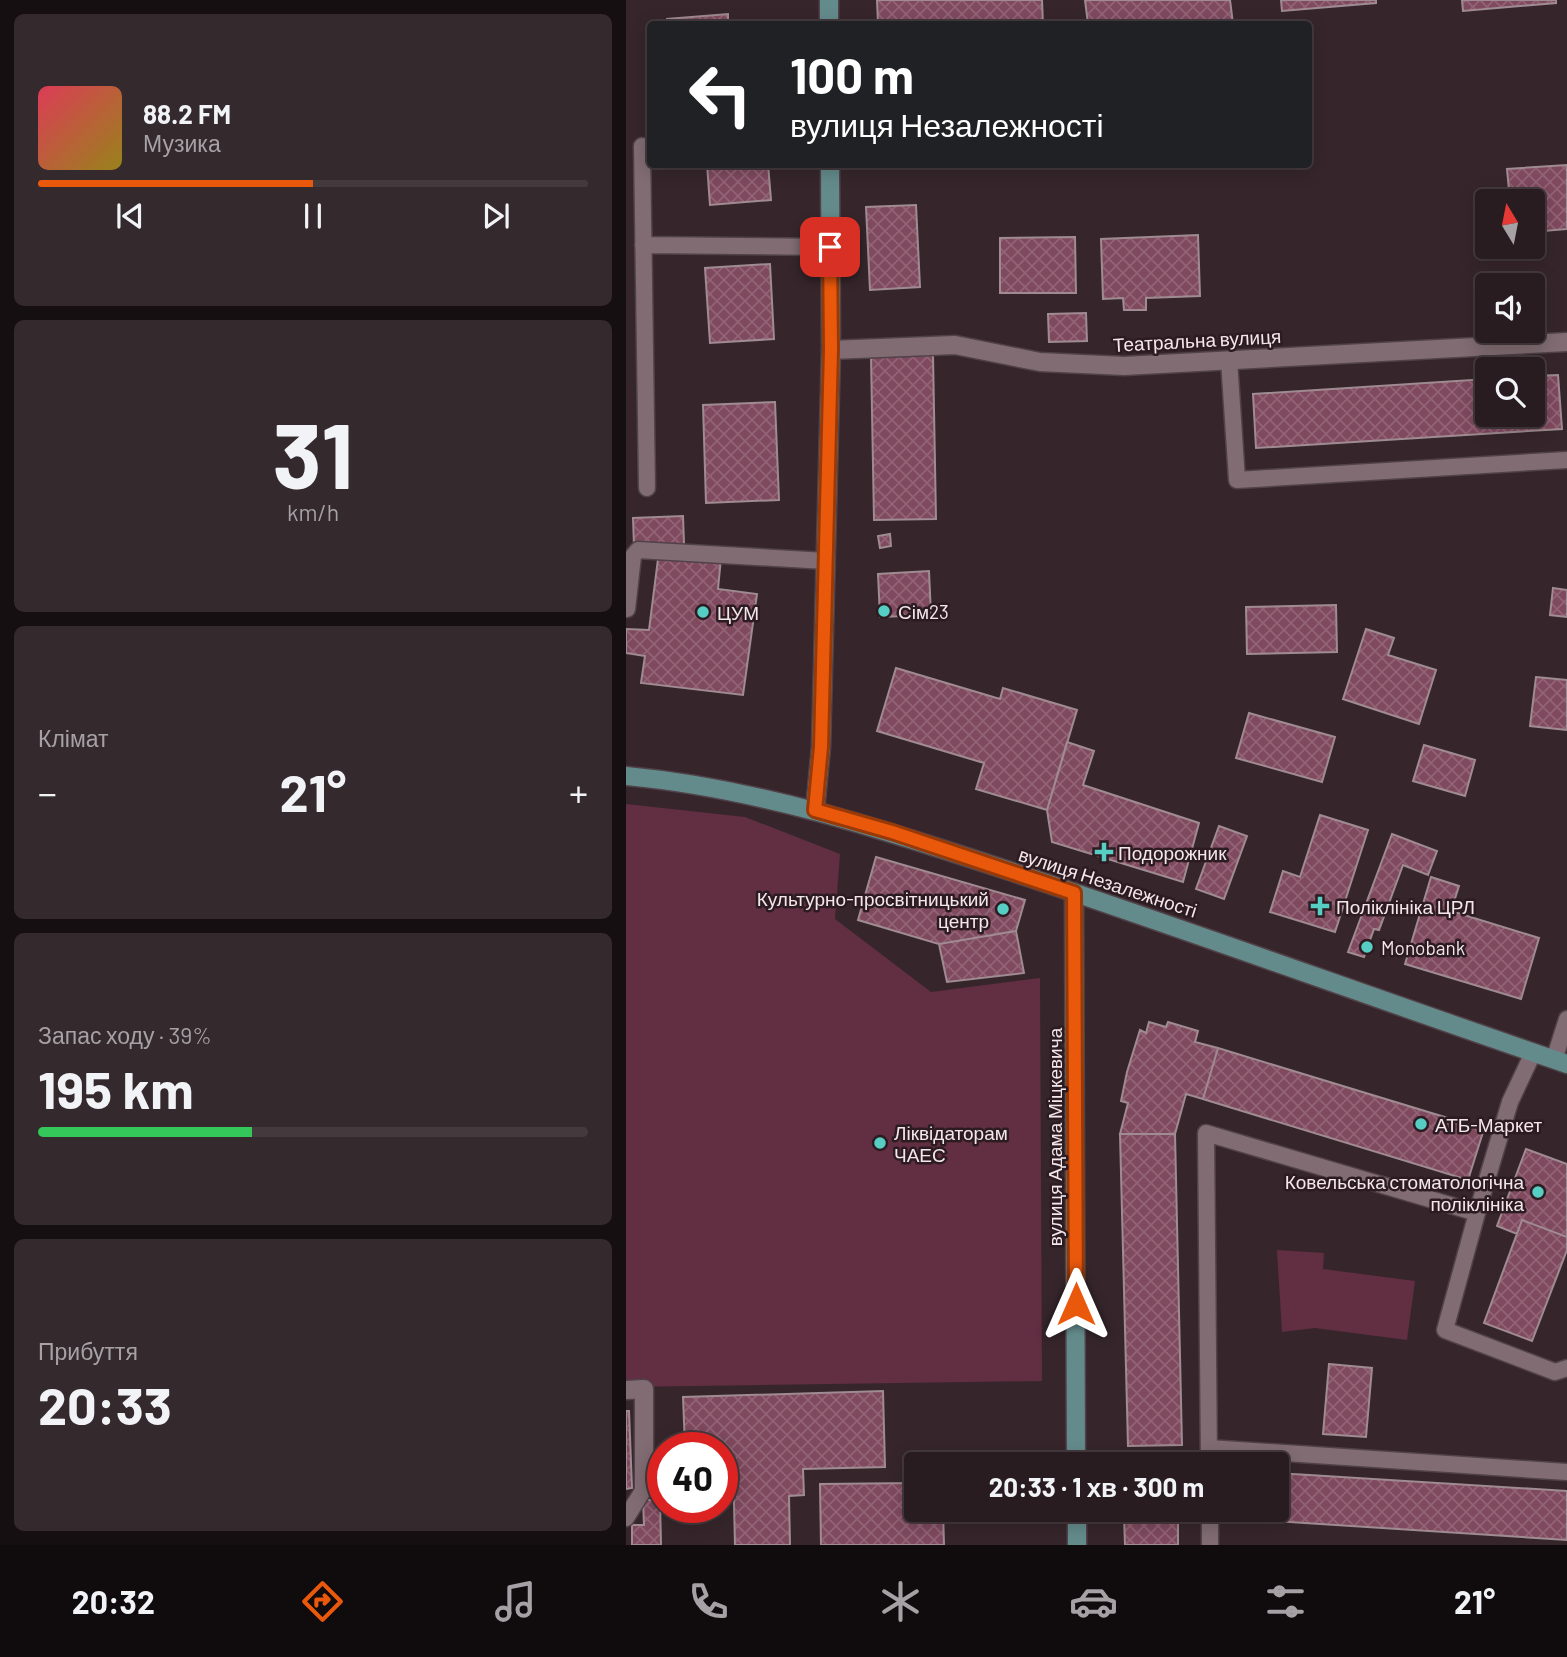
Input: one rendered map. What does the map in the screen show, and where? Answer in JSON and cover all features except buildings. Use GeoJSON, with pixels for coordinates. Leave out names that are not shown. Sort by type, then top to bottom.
{"type":"FeatureCollection","features":[{"type":"Feature","properties":{"kind":"street"},"geometry":{"type":"LineString","coordinates":[[828,0],[829,21]]}},
{"type":"Feature","properties":{"kind":"street"},"geometry":{"type":"LineString","coordinates":[[815,810],[821,747],[831,349],[830,168]]}},
{"type":"Feature","properties":{"kind":"street","name":"Театральна вулиця"},"geometry":{"type":"LineString","coordinates":[[831,349],[955,345],[1040,362],[1124,366],[1566,342]]}},
{"type":"Feature","properties":{"kind":"street","name":"вулиця Незалежності"},"geometry":{"type":"LineString","coordinates":[[626,776],[737,793],[815,810],[892,832],[1560,1062]]}},
{"type":"Feature","properties":{"kind":"street","name":"вулиця Адама Міцкевича"},"geometry":{"type":"LineString","coordinates":[[1074,893],[1076,1452]]}},
{"type":"Feature","properties":{"kind":"street"},"geometry":{"type":"LineString","coordinates":[[626,1390],[644,1389],[644,1489]]}},
{"type":"Feature","properties":{"kind":"street"},"geometry":{"type":"LineString","coordinates":[[1077,1522],[1077,1545]]}},
{"type":"Feature","properties":{"kind":"lane"},"geometry":{"type":"LineString","coordinates":[[642,146],[647,488]]}},
{"type":"Feature","properties":{"kind":"lane"},"geometry":{"type":"LineString","coordinates":[[643,245],[830,247]]}},
{"type":"Feature","properties":{"kind":"lane"},"geometry":{"type":"LineString","coordinates":[[1229,360],[1237,480],[1566,460]]}},
{"type":"Feature","properties":{"kind":"lane"},"geometry":{"type":"LineString","coordinates":[[627,609],[633,556],[638,550],[826,561]]}},
{"type":"Feature","properties":{"kind":"lane"},"geometry":{"type":"LineString","coordinates":[[1560,1062],[1566,1019]]}},
{"type":"Feature","properties":{"kind":"lane"},"geometry":{"type":"LineString","coordinates":[[1533,1053],[1510,1102],[1445,1330],[1555,1372],[1566,1367]]}},
{"type":"Feature","properties":{"kind":"lane"},"geometry":{"type":"LineString","coordinates":[[1209,1452],[1206,1133],[1477,1213]]}},
{"type":"Feature","properties":{"kind":"lane"},"geometry":{"type":"LineString","coordinates":[[1209,1448],[1566,1472]]}},
{"type":"Feature","properties":{"kind":"lane"},"geometry":{"type":"LineString","coordinates":[[626,1518],[644,1489]]}},
{"type":"Feature","properties":{"kind":"lane"},"geometry":{"type":"LineString","coordinates":[[1210,1522],[1210,1545]]}},
{"type":"Feature","properties":{"kind":"shaded area"},"geometry":{"type":"Polygon","coordinates":[[[626,804],[745,817],[840,854],[835,919],[931,992],[1040,978],[1042,1381],[626,1387],[626,804]]]}},
{"type":"Feature","properties":{"kind":"shaded area"},"geometry":{"type":"Polygon","coordinates":[[[1277,1250],[1324,1253],[1323,1269],[1415,1281],[1407,1340],[1315,1328],[1282,1332],[1277,1250]]]}},
{"type":"Feature","properties":{"kind":"place","name":"Сім23"},"geometry":{"type":"Point","coordinates":[884,611]}},
{"type":"Feature","properties":{"kind":"place","name":"ЦУМ"},"geometry":{"type":"Point","coordinates":[703,612]}},
{"type":"Feature","properties":{"kind":"place","name":"Подорожник"},"geometry":{"type":"Point","coordinates":[1104,852]}},
{"type":"Feature","properties":{"kind":"place","name":"Поліклініка ЦРЛ"},"geometry":{"type":"Point","coordinates":[1320,906]}},
{"type":"Feature","properties":{"kind":"place","name":"Культурно-просвітницький центр"},"geometry":{"type":"Point","coordinates":[1003,909]}},
{"type":"Feature","properties":{"kind":"place","name":"Monobank"},"geometry":{"type":"Point","coordinates":[1367,947]}},
{"type":"Feature","properties":{"kind":"place","name":"АТБ-Маркет"},"geometry":{"type":"Point","coordinates":[1421,1124]}},
{"type":"Feature","properties":{"kind":"place","name":"Ліквідаторам ЧАЕС"},"geometry":{"type":"Point","coordinates":[880,1143]}},
{"type":"Feature","properties":{"kind":"place","name":"Ковельська стоматологічна поліклініка"},"geometry":{"type":"Point","coordinates":[1538,1192]}},
{"type":"Feature","properties":{"kind":"route"},"geometry":{"type":"LineString","coordinates":[[830,247],[831,349],[821,747],[815,810],[892,832],[1074,893],[1076,1304]]}}]}
